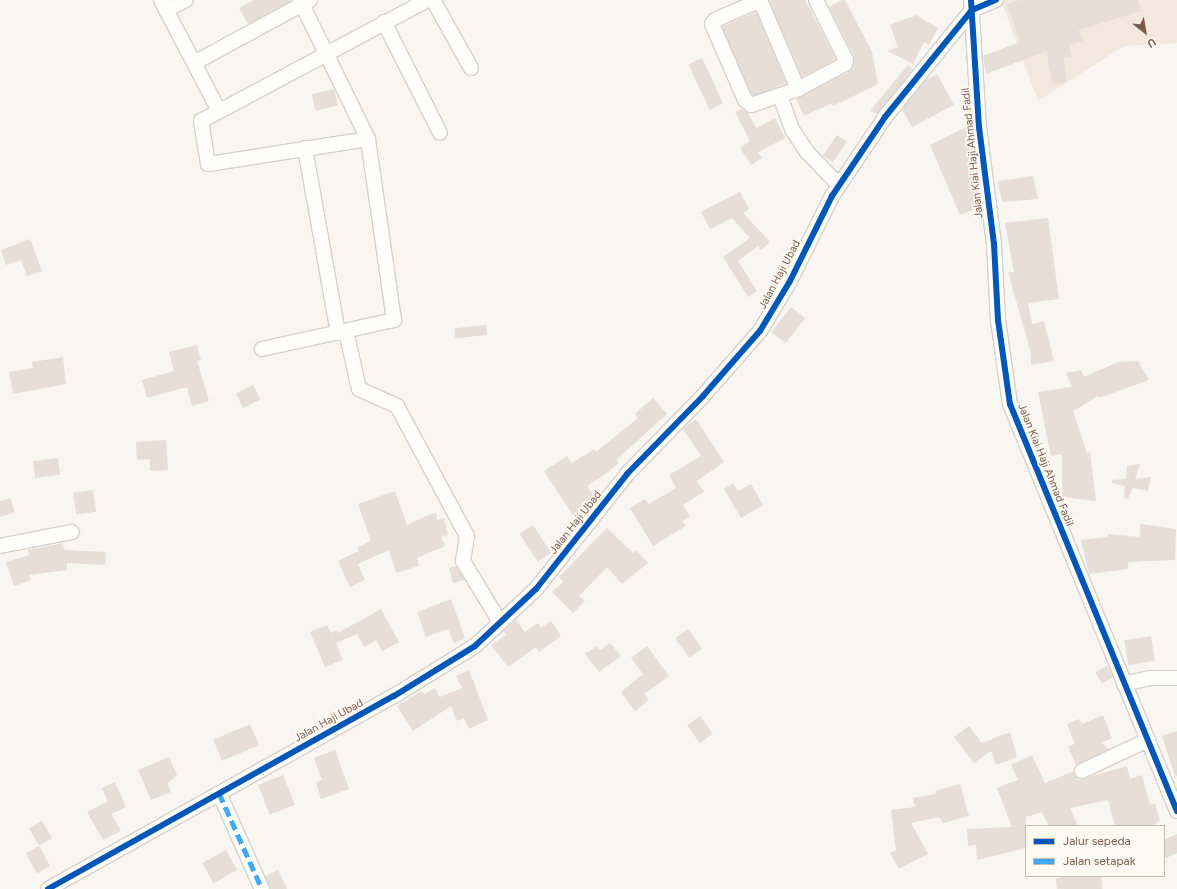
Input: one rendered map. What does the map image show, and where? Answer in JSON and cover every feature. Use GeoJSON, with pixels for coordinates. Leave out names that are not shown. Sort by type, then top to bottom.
{"type":"FeatureCollection","features":[{"type":"Feature","properties":{"kind":"street"},"geometry":{"type":"LineString","coordinates":[[186,0],[164,5],[219,111]]}},
{"type":"Feature","properties":{"kind":"street"},"geometry":{"type":"LineString","coordinates":[[368,139],[208,164],[201,121],[384,22],[428,0]]}},
{"type":"Feature","properties":{"kind":"street"},"geometry":{"type":"LineString","coordinates":[[433,0],[471,68]]}},
{"type":"Feature","properties":{"kind":"street"},"geometry":{"type":"LineString","coordinates":[[798,89],[760,0],[715,20],[712,26],[747,104],[754,105],[798,89],[842,68],[846,60],[816,0]]}},
{"type":"Feature","properties":{"kind":"street"},"geometry":{"type":"LineString","coordinates":[[972,5],[996,0]]}},
{"type":"Feature","properties":{"kind":"street"},"geometry":{"type":"LineString","coordinates":[[194,63],[304,1],[368,139],[394,320],[262,349]]}},
{"type":"Feature","properties":{"kind":"street","name":"Jalan Haji Ubad"},"geometry":{"type":"LineString","coordinates":[[48,889],[394,696],[475,646],[536,589],[627,474],[703,396],[760,331],[790,281],[839,185],[885,117],[972,5]]}},
{"type":"Feature","properties":{"kind":"street","name":"Jalan Kiai Haji Ahmad Fadil"},"geometry":{"type":"LineString","coordinates":[[972,5],[979,126],[994,244],[998,320],[1010,404],[1177,811]]}},
{"type":"Feature","properties":{"kind":"street"},"geometry":{"type":"LineString","coordinates":[[384,22],[440,133]]}},
{"type":"Feature","properties":{"kind":"street"},"geometry":{"type":"LineString","coordinates":[[780,96],[793,131],[807,152],[839,185]]}},
{"type":"Feature","properties":{"kind":"street"},"geometry":{"type":"LineString","coordinates":[[305,148],[342,332],[359,389],[397,406],[467,536],[463,560],[500,622]]}},
{"type":"Feature","properties":{"kind":"street"},"geometry":{"type":"LineString","coordinates":[[0,546],[72,532]]}},
{"type":"Feature","properties":{"kind":"street"},"geometry":{"type":"LineString","coordinates":[[1124,684],[1150,678],[1177,678]]}},
{"type":"Feature","properties":{"kind":"street"},"geometry":{"type":"LineString","coordinates":[[1082,771],[1148,740]]}},
{"type":"Feature","properties":{"kind":"street"},"geometry":{"type":"LineString","coordinates":[[219,793],[262,889]]}},
{"type":"Feature","properties":{"kind":"shaded area"},"geometry":{"type":"Polygon","coordinates":[[[1001,0],[1177,0],[1177,43],[1124,46],[1038,101],[1001,0]]]}},
{"type":"Feature","properties":{"kind":"building"},"geometry":{"type":"Polygon","coordinates":[[[254,0],[292,0],[248,24],[239,8],[254,0]]]}},
{"type":"Feature","properties":{"kind":"building"},"geometry":{"type":"Polygon","coordinates":[[[769,0],[805,0],[836,59],[802,77],[769,0]]]}},
{"type":"Feature","properties":{"kind":"building"},"geometry":{"type":"Polygon","coordinates":[[[842,0],[845,0],[872,52],[878,84],[833,106],[832,103],[804,116],[796,99],[849,72],[853,66],[854,56],[829,7],[842,0]]]}},
{"type":"Feature","properties":{"kind":"building"},"geometry":{"type":"Polygon","coordinates":[[[1019,0],[1138,0],[1141,11],[1079,30],[1083,41],[1069,45],[1071,57],[1063,58],[1067,82],[1052,85],[1047,51],[986,74],[983,56],[1020,42],[1007,4],[1019,0]]]}},
{"type":"Feature","properties":{"kind":"building"},"geometry":{"type":"Polygon","coordinates":[[[756,12],[786,83],[752,97],[722,26],[756,12]]]}},
{"type":"Feature","properties":{"kind":"building"},"geometry":{"type":"Polygon","coordinates":[[[916,15],[938,28],[929,45],[924,42],[913,64],[887,51],[898,47],[890,25],[916,15]]]}},
{"type":"Feature","properties":{"kind":"building"},"geometry":{"type":"Polygon","coordinates":[[[702,58],[723,103],[710,110],[688,64],[702,58]]]}},
{"type":"Feature","properties":{"kind":"building"},"geometry":{"type":"Polygon","coordinates":[[[908,65],[912,68],[908,76],[877,114],[870,111],[908,65]]]}},
{"type":"Feature","properties":{"kind":"building"},"geometry":{"type":"Polygon","coordinates":[[[937,74],[954,105],[912,127],[902,109],[926,80],[937,74]]]}},
{"type":"Feature","properties":{"kind":"building"},"geometry":{"type":"Polygon","coordinates":[[[334,89],[338,106],[315,111],[312,94],[334,89]]]}},
{"type":"Feature","properties":{"kind":"building"},"geometry":{"type":"Polygon","coordinates":[[[742,109],[748,113],[756,128],[775,118],[785,138],[758,152],[762,158],[751,165],[740,148],[750,141],[735,112],[742,109]]]}},
{"type":"Feature","properties":{"kind":"building"},"geometry":{"type":"Polygon","coordinates":[[[968,126],[974,153],[969,155],[974,166],[970,168],[979,193],[981,207],[960,215],[930,145],[968,126]]]}},
{"type":"Feature","properties":{"kind":"building"},"geometry":{"type":"Polygon","coordinates":[[[837,135],[847,142],[832,162],[823,155],[837,135]]]}},
{"type":"Feature","properties":{"kind":"building"},"geometry":{"type":"Polygon","coordinates":[[[1033,176],[1038,199],[1002,202],[998,181],[1033,176]]]}},
{"type":"Feature","properties":{"kind":"building"},"geometry":{"type":"Polygon","coordinates":[[[740,192],[749,209],[743,213],[770,242],[761,250],[758,246],[738,261],[757,291],[748,297],[723,257],[750,238],[732,218],[710,229],[701,212],[740,192]]]}},
{"type":"Feature","properties":{"kind":"building"},"geometry":{"type":"Polygon","coordinates":[[[1048,218],[1059,299],[1028,303],[1032,324],[1044,321],[1054,361],[1031,365],[1031,353],[1008,272],[1014,272],[1005,223],[1048,218]]]}},
{"type":"Feature","properties":{"kind":"building"},"geometry":{"type":"Polygon","coordinates":[[[30,239],[42,271],[27,276],[21,260],[6,265],[1,250],[30,239]]]}},
{"type":"Feature","properties":{"kind":"building"},"geometry":{"type":"Polygon","coordinates":[[[791,307],[805,318],[785,343],[771,332],[791,307]]]}},
{"type":"Feature","properties":{"kind":"building"},"geometry":{"type":"Polygon","coordinates":[[[486,325],[487,335],[455,338],[454,328],[486,325]]]}},
{"type":"Feature","properties":{"kind":"building"},"geometry":{"type":"Polygon","coordinates":[[[197,345],[201,360],[197,361],[209,401],[192,406],[187,387],[147,398],[142,380],[174,371],[169,352],[197,345]]]}},
{"type":"Feature","properties":{"kind":"building"},"geometry":{"type":"Polygon","coordinates":[[[63,357],[66,384],[13,394],[9,372],[33,368],[32,362],[63,357]]]}},
{"type":"Feature","properties":{"kind":"building"},"geometry":{"type":"Polygon","coordinates":[[[1138,361],[1149,380],[1099,398],[1098,396],[1073,411],[1087,453],[1090,452],[1096,501],[1062,497],[1062,454],[1051,456],[1038,392],[1072,387],[1066,373],[1081,370],[1084,377],[1118,362],[1138,361]]]}},
{"type":"Feature","properties":{"kind":"building"},"geometry":{"type":"Polygon","coordinates":[[[253,385],[260,399],[243,408],[236,394],[253,385]]]}},
{"type":"Feature","properties":{"kind":"building"},"geometry":{"type":"Polygon","coordinates":[[[653,398],[667,414],[616,460],[619,463],[587,486],[596,499],[573,515],[544,471],[567,456],[572,463],[594,449],[596,452],[638,418],[635,414],[653,398]]]}},
{"type":"Feature","properties":{"kind":"building"},"geometry":{"type":"Polygon","coordinates":[[[696,419],[724,462],[697,481],[704,492],[683,505],[690,516],[682,521],[686,526],[653,546],[630,508],[645,499],[649,504],[676,488],[669,475],[701,456],[683,429],[696,419]]]}},
{"type":"Feature","properties":{"kind":"building"},"geometry":{"type":"Polygon","coordinates":[[[166,440],[168,470],[150,471],[150,459],[137,460],[136,442],[166,440]]]}},
{"type":"Feature","properties":{"kind":"building"},"geometry":{"type":"Polygon","coordinates":[[[58,458],[60,475],[35,478],[33,461],[58,458]]]}},
{"type":"Feature","properties":{"kind":"building"},"geometry":{"type":"Polygon","coordinates":[[[1140,464],[1135,479],[1151,477],[1148,491],[1132,488],[1128,499],[1124,498],[1125,486],[1112,483],[1112,480],[1126,479],[1127,466],[1140,464]]]}},
{"type":"Feature","properties":{"kind":"building"},"geometry":{"type":"Polygon","coordinates":[[[733,483],[738,491],[751,484],[763,505],[741,518],[724,489],[733,483]]]}},
{"type":"Feature","properties":{"kind":"building"},"geometry":{"type":"Polygon","coordinates":[[[93,490],[96,512],[76,515],[73,493],[93,490]]]}},
{"type":"Feature","properties":{"kind":"building"},"geometry":{"type":"Polygon","coordinates":[[[395,491],[407,525],[436,512],[437,520],[444,518],[448,535],[441,537],[445,546],[417,558],[419,566],[396,573],[389,550],[358,564],[365,580],[350,587],[338,561],[359,551],[357,548],[371,541],[358,504],[395,491]]]}},
{"type":"Feature","properties":{"kind":"building"},"geometry":{"type":"Polygon","coordinates":[[[10,498],[15,512],[0,517],[0,501],[10,498]]]}},
{"type":"Feature","properties":{"kind":"building"},"geometry":{"type":"Polygon","coordinates":[[[1140,524],[1176,529],[1175,560],[1128,562],[1128,569],[1089,574],[1081,540],[1108,537],[1108,534],[1140,537],[1140,524]]]}},
{"type":"Feature","properties":{"kind":"building"},"geometry":{"type":"Polygon","coordinates":[[[533,525],[551,553],[538,561],[520,534],[533,525]]]}},
{"type":"Feature","properties":{"kind":"building"},"geometry":{"type":"Polygon","coordinates":[[[607,528],[633,553],[636,550],[648,563],[622,584],[607,567],[579,596],[585,601],[573,613],[552,592],[563,582],[559,577],[607,528]]]}},
{"type":"Feature","properties":{"kind":"building"},"geometry":{"type":"Polygon","coordinates":[[[63,543],[64,550],[106,552],[105,565],[67,563],[67,570],[29,575],[31,580],[14,586],[6,562],[29,555],[28,550],[63,543]]]}},
{"type":"Feature","properties":{"kind":"building"},"geometry":{"type":"Polygon","coordinates":[[[456,566],[465,580],[453,583],[449,568],[456,566]]]}},
{"type":"Feature","properties":{"kind":"building"},"geometry":{"type":"Polygon","coordinates":[[[451,599],[465,638],[454,643],[448,629],[426,637],[417,612],[451,599]]]}},
{"type":"Feature","properties":{"kind":"building"},"geometry":{"type":"Polygon","coordinates":[[[381,609],[399,642],[382,651],[376,640],[364,647],[357,634],[336,643],[343,660],[325,667],[310,632],[327,625],[331,633],[337,630],[338,633],[381,609]]]}},
{"type":"Feature","properties":{"kind":"building"},"geometry":{"type":"Polygon","coordinates":[[[516,620],[525,632],[538,623],[541,628],[551,621],[561,636],[539,652],[536,647],[508,667],[491,645],[506,635],[503,631],[516,620]]]}},
{"type":"Feature","properties":{"kind":"building"},"geometry":{"type":"Polygon","coordinates":[[[688,629],[702,648],[689,658],[675,638],[688,629]]]}},
{"type":"Feature","properties":{"kind":"building"},"geometry":{"type":"Polygon","coordinates":[[[1151,636],[1155,661],[1128,665],[1124,640],[1151,636]]]}},
{"type":"Feature","properties":{"kind":"building"},"geometry":{"type":"Polygon","coordinates":[[[610,643],[621,656],[599,672],[585,654],[597,646],[600,650],[610,643]]]}},
{"type":"Feature","properties":{"kind":"building"},"geometry":{"type":"Polygon","coordinates":[[[647,646],[669,676],[644,694],[649,700],[635,711],[621,692],[643,674],[631,658],[647,646]]]}},
{"type":"Feature","properties":{"kind":"building"},"geometry":{"type":"Polygon","coordinates":[[[1107,666],[1113,677],[1102,684],[1096,672],[1107,666]]]}},
{"type":"Feature","properties":{"kind":"building"},"geometry":{"type":"Polygon","coordinates":[[[469,670],[488,720],[469,729],[464,718],[457,721],[451,706],[413,731],[397,706],[421,691],[424,694],[435,688],[440,697],[462,688],[456,676],[469,670]]]}},
{"type":"Feature","properties":{"kind":"building"},"geometry":{"type":"Polygon","coordinates":[[[1103,715],[1112,738],[1102,743],[1109,749],[1076,765],[1068,746],[1075,744],[1067,724],[1079,719],[1082,724],[1103,715]]]}},
{"type":"Feature","properties":{"kind":"building"},"geometry":{"type":"Polygon","coordinates":[[[700,716],[713,734],[700,743],[687,725],[700,716]]]}},
{"type":"Feature","properties":{"kind":"building"},"geometry":{"type":"Polygon","coordinates":[[[250,724],[259,745],[222,761],[213,740],[250,724]]]}},
{"type":"Feature","properties":{"kind":"building"},"geometry":{"type":"Polygon","coordinates":[[[969,726],[982,743],[1010,732],[1017,757],[996,765],[991,751],[974,763],[954,737],[969,726]]]}},
{"type":"Feature","properties":{"kind":"building"},"geometry":{"type":"Polygon","coordinates":[[[1177,731],[1177,776],[1175,776],[1162,736],[1177,731]]]}},
{"type":"Feature","properties":{"kind":"building"},"geometry":{"type":"Polygon","coordinates":[[[335,750],[349,789],[321,799],[316,782],[322,780],[314,758],[335,750]]]}},
{"type":"Feature","properties":{"kind":"building"},"geometry":{"type":"Polygon","coordinates":[[[1032,755],[1045,783],[1074,771],[1078,780],[1127,766],[1130,779],[1142,775],[1150,805],[1155,803],[1160,820],[1154,825],[1115,825],[1108,800],[1070,808],[1078,825],[1048,825],[1042,812],[1026,817],[1025,848],[977,860],[976,845],[968,846],[967,829],[1012,827],[997,788],[1018,780],[1011,765],[1032,755]]]}},
{"type":"Feature","properties":{"kind":"building"},"geometry":{"type":"Polygon","coordinates":[[[169,757],[177,775],[167,784],[171,792],[151,800],[138,770],[169,757]]]}},
{"type":"Feature","properties":{"kind":"building"},"geometry":{"type":"Polygon","coordinates":[[[283,775],[295,805],[270,815],[258,785],[283,775]]]}},
{"type":"Feature","properties":{"kind":"building"},"geometry":{"type":"Polygon","coordinates":[[[115,782],[126,807],[111,814],[121,831],[103,840],[87,812],[108,801],[102,788],[115,782]]]}},
{"type":"Feature","properties":{"kind":"building"},"geometry":{"type":"Polygon","coordinates":[[[960,784],[969,816],[943,823],[939,817],[911,823],[928,854],[899,869],[890,853],[896,850],[891,810],[915,807],[913,798],[936,794],[935,791],[960,784]]]}},
{"type":"Feature","properties":{"kind":"building"},"geometry":{"type":"Polygon","coordinates":[[[42,821],[52,838],[39,846],[29,828],[42,821]]]}},
{"type":"Feature","properties":{"kind":"building"},"geometry":{"type":"Polygon","coordinates":[[[1177,834],[1177,853],[1165,859],[1165,840],[1177,834]]]}},
{"type":"Feature","properties":{"kind":"building"},"geometry":{"type":"Polygon","coordinates":[[[39,846],[50,866],[37,873],[26,853],[39,846]]]}},
{"type":"Feature","properties":{"kind":"building"},"geometry":{"type":"Polygon","coordinates":[[[226,850],[237,870],[214,883],[202,863],[226,850]]]}},
{"type":"Feature","properties":{"kind":"building"},"geometry":{"type":"Polygon","coordinates":[[[278,870],[287,889],[270,889],[265,876],[278,870]]]}},
{"type":"Feature","properties":{"kind":"building"},"geometry":{"type":"Polygon","coordinates":[[[1061,877],[1101,877],[1102,889],[1057,889],[1056,879],[1061,877]]]}},
{"type":"Feature","properties":{"kind":"marked path"},"geometry":{"type":"LineString","coordinates":[[219,793],[262,889]]}},
{"type":"Feature","properties":{"kind":"cycle path"},"geometry":{"type":"LineString","coordinates":[[971,0],[979,127],[994,244],[998,320],[1010,404],[1177,811]]}},
{"type":"Feature","properties":{"kind":"cycle path"},"geometry":{"type":"LineString","coordinates":[[48,889],[394,696],[475,646],[536,589],[627,474],[703,396],[760,331],[790,281],[832,196],[885,117],[972,10],[996,0]]}}]}
